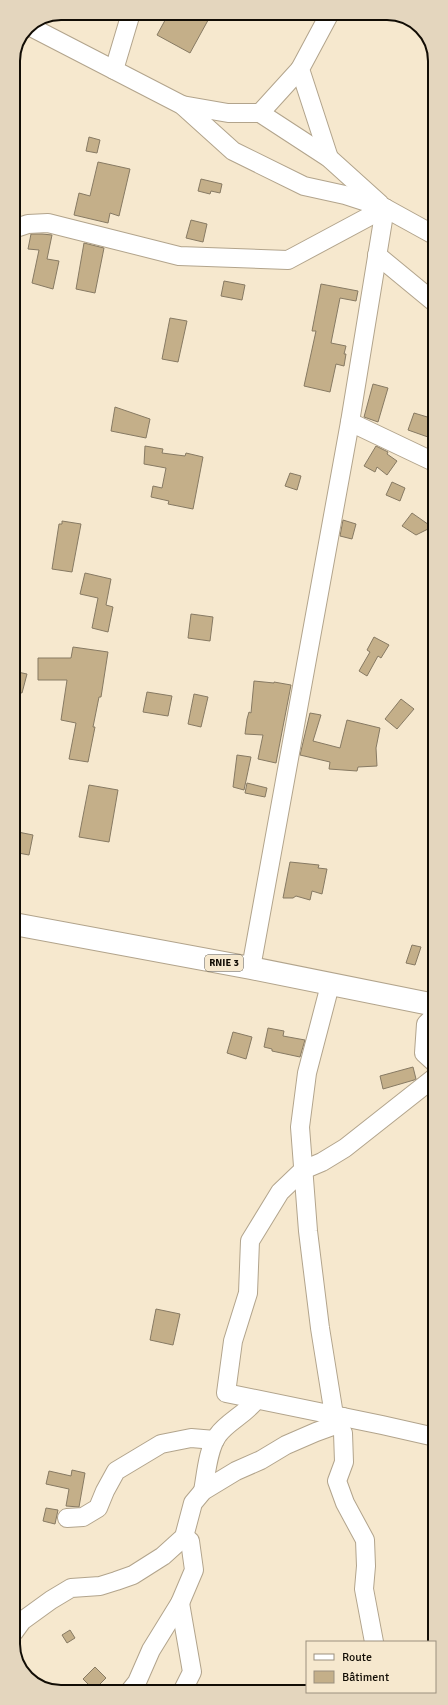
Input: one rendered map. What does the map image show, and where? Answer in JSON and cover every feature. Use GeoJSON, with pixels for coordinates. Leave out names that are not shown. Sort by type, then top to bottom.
{"type":"FeatureCollection","features":[{"type":"Feature","properties":{"kind":"highway","name":"RNIE 3"},"geometry":{"type":"LineString","coordinates":[[20,925],[251,968],[428,1004]]}},
{"type":"Feature","properties":{"kind":"street"},"geometry":{"type":"LineString","coordinates":[[114,70],[129,20]]}},
{"type":"Feature","properties":{"kind":"street"},"geometry":{"type":"LineString","coordinates":[[260,113],[300,68],[326,20]]}},
{"type":"Feature","properties":{"kind":"street"},"geometry":{"type":"LineString","coordinates":[[35,29],[182,105],[233,151],[304,186],[345,195],[385,208],[428,232]]}},
{"type":"Feature","properties":{"kind":"street"},"geometry":{"type":"LineString","coordinates":[[300,68],[330,158]]}},
{"type":"Feature","properties":{"kind":"street"},"geometry":{"type":"LineString","coordinates":[[182,105],[228,113],[260,113],[330,158],[385,208]]}},
{"type":"Feature","properties":{"kind":"street"},"geometry":{"type":"LineString","coordinates":[[20,227],[28,224],[48,224],[179,256],[288,260],[385,208]]}},
{"type":"Feature","properties":{"kind":"street"},"geometry":{"type":"LineString","coordinates":[[251,968],[350,422],[385,208]]}},
{"type":"Feature","properties":{"kind":"street"},"geometry":{"type":"LineString","coordinates":[[377,256],[428,297]]}},
{"type":"Feature","properties":{"kind":"street"},"geometry":{"type":"LineString","coordinates":[[350,422],[428,459]]}},
{"type":"Feature","properties":{"kind":"street"},"geometry":{"type":"LineString","coordinates":[[330,985],[307,1073],[300,1127],[308,1231],[320,1328],[338,1419],[343,1433],[344,1462],[337,1481],[345,1503],[365,1540],[366,1566],[364,1589],[374,1641]]}},
{"type":"Feature","properties":{"kind":"street"},"geometry":{"type":"LineString","coordinates":[[428,1022],[426,1024],[424,1054],[428,1058]]}},
{"type":"Feature","properties":{"kind":"street"},"geometry":{"type":"LineString","coordinates":[[428,1083],[345,1148],[322,1162],[303,1170],[280,1192],[250,1241],[248,1293],[233,1341],[226,1393],[338,1419],[428,1436]]}},
{"type":"Feature","properties":{"kind":"street"},"geometry":{"type":"LineString","coordinates":[[203,1491],[212,1446],[218,1434],[251,1407],[256,1400]]}},
{"type":"Feature","properties":{"kind":"street"},"geometry":{"type":"LineString","coordinates":[[20,1624],[51,1600],[71,1588],[100,1586],[133,1575],[163,1556],[184,1537],[193,1503],[203,1491],[236,1471],[261,1460],[286,1445],[316,1432],[338,1419]]}},
{"type":"Feature","properties":{"kind":"street"},"geometry":{"type":"LineString","coordinates":[[67,1518],[83,1518],[98,1508],[116,1471],[161,1444],[191,1438],[215,1440]]}},
{"type":"Feature","properties":{"kind":"street"},"geometry":{"type":"LineString","coordinates":[[135,1685],[151,1650],[180,1603],[194,1570],[190,1541],[184,1537]]}},
{"type":"Feature","properties":{"kind":"street"},"geometry":{"type":"LineString","coordinates":[[180,1603],[192,1672],[186,1685]]}},
{"type":"Feature","properties":{"kind":"building"},"geometry":{"type":"Polygon","coordinates":[[[165,20],[208,20],[190,53],[157,35],[165,20]]]}},
{"type":"Feature","properties":{"kind":"building"},"geometry":{"type":"Polygon","coordinates":[[[89,137],[100,140],[97,153],[86,151],[89,137]]]}},
{"type":"Feature","properties":{"kind":"building"},"geometry":{"type":"Polygon","coordinates":[[[98,162],[130,169],[119,216],[110,213],[108,223],[74,215],[79,193],[90,196],[98,162]]]}},
{"type":"Feature","properties":{"kind":"building"},"geometry":{"type":"Polygon","coordinates":[[[201,179],[222,184],[220,193],[211,191],[210,194],[198,191],[201,179]]]}},
{"type":"Feature","properties":{"kind":"building"},"geometry":{"type":"Polygon","coordinates":[[[191,220],[207,224],[203,242],[186,238],[191,220]]]}},
{"type":"Feature","properties":{"kind":"building"},"geometry":{"type":"Polygon","coordinates":[[[31,234],[52,235],[47,259],[59,261],[53,289],[32,283],[39,250],[28,249],[31,234]]]}},
{"type":"Feature","properties":{"kind":"building"},"geometry":{"type":"Polygon","coordinates":[[[84,243],[104,248],[95,293],[76,289],[84,243]]]}},
{"type":"Feature","properties":{"kind":"building"},"geometry":{"type":"Polygon","coordinates":[[[224,281],[245,285],[242,300],[221,296],[224,281]]]}},
{"type":"Feature","properties":{"kind":"building"},"geometry":{"type":"Polygon","coordinates":[[[321,284],[358,291],[356,301],[340,298],[331,343],[346,346],[344,354],[346,354],[344,366],[336,364],[330,392],[304,386],[316,331],[312,331],[321,284]]]}},
{"type":"Feature","properties":{"kind":"building"},"geometry":{"type":"Polygon","coordinates":[[[170,318],[187,321],[178,362],[162,359],[170,318]]]}},
{"type":"Feature","properties":{"kind":"building"},"geometry":{"type":"Polygon","coordinates":[[[373,384],[388,388],[378,422],[364,417],[373,384]]]}},
{"type":"Feature","properties":{"kind":"building"},"geometry":{"type":"Polygon","coordinates":[[[115,407],[150,419],[146,438],[111,431],[115,407]]]}},
{"type":"Feature","properties":{"kind":"building"},"geometry":{"type":"Polygon","coordinates":[[[414,413],[428,417],[428,437],[408,430],[414,413]]]}},
{"type":"Feature","properties":{"kind":"building"},"geometry":{"type":"Polygon","coordinates":[[[145,446],[163,449],[162,453],[185,456],[186,453],[203,457],[193,509],[168,504],[169,501],[151,497],[153,486],[162,488],[166,468],[144,464],[145,446]]]}},
{"type":"Feature","properties":{"kind":"building"},"geometry":{"type":"Polygon","coordinates":[[[376,446],[388,452],[387,454],[397,461],[387,475],[377,467],[375,472],[364,466],[376,446]]]}},
{"type":"Feature","properties":{"kind":"building"},"geometry":{"type":"Polygon","coordinates":[[[290,473],[301,476],[297,490],[285,486],[290,473]]]}},
{"type":"Feature","properties":{"kind":"building"},"geometry":{"type":"Polygon","coordinates":[[[392,482],[405,488],[400,501],[386,495],[392,482]]]}},
{"type":"Feature","properties":{"kind":"building"},"geometry":{"type":"Polygon","coordinates":[[[412,513],[428,524],[428,529],[416,535],[402,526],[412,513]]]}},
{"type":"Feature","properties":{"kind":"building"},"geometry":{"type":"Polygon","coordinates":[[[343,520],[356,524],[352,539],[340,536],[343,520]]]}},
{"type":"Feature","properties":{"kind":"building"},"geometry":{"type":"Polygon","coordinates":[[[62,521],[81,524],[72,572],[52,569],[59,524],[62,524],[62,521]]]}},
{"type":"Feature","properties":{"kind":"building"},"geometry":{"type":"Polygon","coordinates":[[[85,573],[111,579],[106,605],[113,607],[108,632],[92,628],[98,598],[80,594],[85,573]]]}},
{"type":"Feature","properties":{"kind":"building"},"geometry":{"type":"Polygon","coordinates":[[[191,614],[213,617],[210,641],[188,638],[191,614]]]}},
{"type":"Feature","properties":{"kind":"building"},"geometry":{"type":"Polygon","coordinates":[[[374,637],[389,645],[381,658],[378,656],[367,676],[359,671],[370,652],[367,650],[374,637]]]}},
{"type":"Feature","properties":{"kind":"building"},"geometry":{"type":"Polygon","coordinates":[[[73,647],[108,652],[101,697],[99,697],[93,727],[95,727],[88,762],[69,759],[76,723],[61,720],[67,680],[38,680],[38,658],[71,658],[73,647]]]}},
{"type":"Feature","properties":{"kind":"building"},"geometry":{"type":"Polygon","coordinates":[[[20,672],[27,674],[22,693],[20,693],[20,672]]]}},
{"type":"Feature","properties":{"kind":"building"},"geometry":{"type":"Polygon","coordinates":[[[254,681],[291,685],[276,763],[258,759],[263,735],[245,734],[249,712],[251,713],[254,681]]]}},
{"type":"Feature","properties":{"kind":"building"},"geometry":{"type":"Polygon","coordinates":[[[147,692],[172,696],[168,716],[143,712],[147,692]]]}},
{"type":"Feature","properties":{"kind":"building"},"geometry":{"type":"Polygon","coordinates":[[[194,694],[208,697],[201,727],[188,724],[194,694]]]}},
{"type":"Feature","properties":{"kind":"building"},"geometry":{"type":"Polygon","coordinates":[[[401,699],[414,709],[397,729],[385,719],[401,699]]]}},
{"type":"Feature","properties":{"kind":"building"},"geometry":{"type":"Polygon","coordinates":[[[310,713],[321,715],[313,741],[340,748],[347,720],[380,728],[376,748],[377,766],[358,767],[357,771],[329,769],[330,762],[300,755],[310,713]]]}},
{"type":"Feature","properties":{"kind":"building"},"geometry":{"type":"Polygon","coordinates":[[[237,755],[251,757],[244,790],[233,787],[237,755]]]}},
{"type":"Feature","properties":{"kind":"building"},"geometry":{"type":"Polygon","coordinates":[[[247,783],[267,788],[265,797],[245,793],[247,783]]]}},
{"type":"Feature","properties":{"kind":"building"},"geometry":{"type":"Polygon","coordinates":[[[89,785],[118,790],[109,842],[79,837],[89,785]]]}},
{"type":"Feature","properties":{"kind":"building"},"geometry":{"type":"Polygon","coordinates":[[[20,832],[33,835],[29,855],[20,853],[20,832]]]}},
{"type":"Feature","properties":{"kind":"building"},"geometry":{"type":"Polygon","coordinates":[[[290,862],[319,865],[318,868],[327,869],[322,894],[312,891],[310,900],[296,896],[293,898],[283,898],[290,862]]]}},
{"type":"Feature","properties":{"kind":"building"},"geometry":{"type":"Polygon","coordinates":[[[412,945],[421,947],[415,965],[406,963],[412,945]]]}},
{"type":"Feature","properties":{"kind":"building"},"geometry":{"type":"Polygon","coordinates":[[[268,1028],[284,1031],[283,1036],[305,1040],[300,1057],[272,1051],[272,1049],[264,1047],[268,1028]]]}},
{"type":"Feature","properties":{"kind":"building"},"geometry":{"type":"Polygon","coordinates":[[[233,1032],[252,1037],[246,1059],[227,1053],[233,1032]]]}},
{"type":"Feature","properties":{"kind":"building"},"geometry":{"type":"Polygon","coordinates":[[[413,1067],[416,1079],[383,1089],[380,1076],[413,1067]]]}},
{"type":"Feature","properties":{"kind":"building"},"geometry":{"type":"Polygon","coordinates":[[[156,1309],[180,1314],[173,1345],[150,1340],[156,1309]]]}},
{"type":"Feature","properties":{"kind":"building"},"geometry":{"type":"Polygon","coordinates":[[[72,1470],[85,1473],[79,1507],[66,1506],[69,1489],[46,1484],[49,1471],[71,1476],[72,1470]]]}},
{"type":"Feature","properties":{"kind":"building"},"geometry":{"type":"Polygon","coordinates":[[[46,1508],[58,1510],[55,1524],[43,1521],[46,1508]]]}},
{"type":"Feature","properties":{"kind":"building"},"geometry":{"type":"Polygon","coordinates":[[[70,1630],[75,1638],[67,1643],[62,1635],[70,1630]]]}},
{"type":"Feature","properties":{"kind":"building"},"geometry":{"type":"Polygon","coordinates":[[[95,1667],[106,1678],[99,1685],[89,1685],[83,1679],[95,1667]]]}}]}
